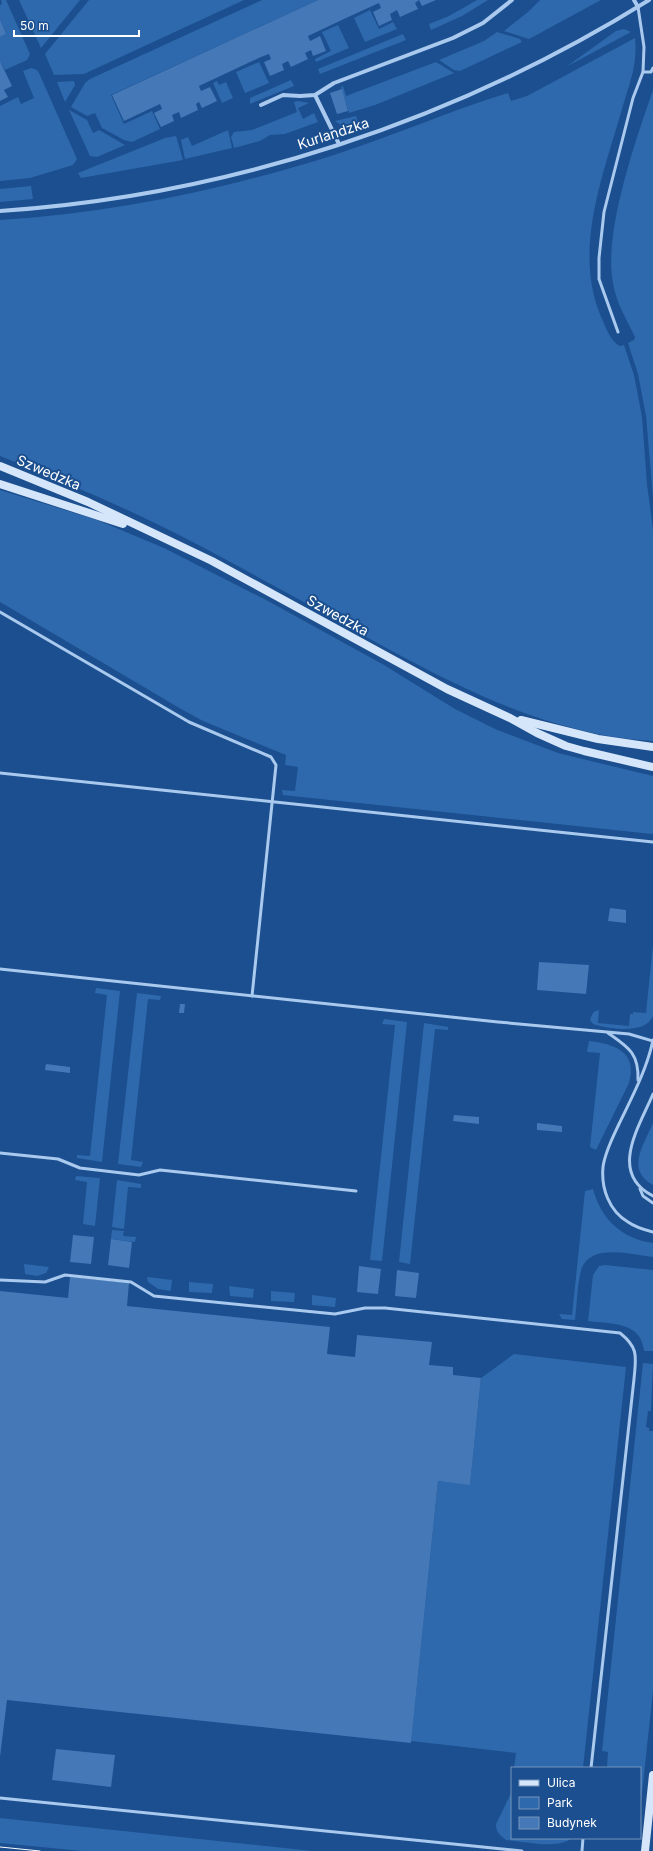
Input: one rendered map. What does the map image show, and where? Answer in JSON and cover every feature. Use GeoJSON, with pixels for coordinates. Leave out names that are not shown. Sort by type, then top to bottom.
{"type":"FeatureCollection","features":[{"type":"Feature","properties":{"kind":"street"},"geometry":{"type":"LineString","coordinates":[[261,105],[283,95],[315,95],[334,84],[453,38],[483,23],[512,0]]}},
{"type":"Feature","properties":{"kind":"street"},"geometry":{"type":"LineString","coordinates":[[634,0],[638,7]]}},
{"type":"Feature","properties":{"kind":"street","name":"Kurlandzka"},"geometry":{"type":"LineString","coordinates":[[0,211],[96,201],[192,184],[260,167],[339,144],[411,118],[483,88],[537,62],[649,0]]}},
{"type":"Feature","properties":{"kind":"street"},"geometry":{"type":"LineString","coordinates":[[315,95],[339,144]]}},
{"type":"Feature","properties":{"kind":"street","name":"Szwedzka"},"geometry":{"type":"LineString","coordinates":[[0,466],[88,502],[253,582],[447,689],[566,746],[653,767]]}},
{"type":"Feature","properties":{"kind":"street","name":"Szwedzka"},"geometry":{"type":"LineString","coordinates":[[0,484],[153,533]]}},
{"type":"Feature","properties":{"kind":"street","name":"Szwedzka"},"geometry":{"type":"LineString","coordinates":[[510,718],[598,739],[653,747]]}},
{"type":"Feature","properties":{"kind":"street"},"geometry":{"type":"LineString","coordinates":[[645,1851],[653,1775]]}},
{"type":"Feature","properties":{"kind":"lane"},"geometry":{"type":"LineString","coordinates":[[618,332],[599,279],[599,258],[604,212],[633,98],[643,72],[644,47],[638,7]]}},
{"type":"Feature","properties":{"kind":"lane"},"geometry":{"type":"LineString","coordinates":[[643,72],[651,72],[653,68]]}},
{"type":"Feature","properties":{"kind":"lane"},"geometry":{"type":"LineString","coordinates":[[0,612],[189,722],[271,757],[276,765],[252,996]]}},
{"type":"Feature","properties":{"kind":"lane"},"geometry":{"type":"LineString","coordinates":[[0,773],[653,842]]}},
{"type":"Feature","properties":{"kind":"lane"},"geometry":{"type":"LineString","coordinates":[[0,969],[608,1033],[630,1034],[653,1040],[649,1058],[607,1153],[603,1166],[604,1181],[608,1199],[615,1211],[629,1223],[653,1232]]}},
{"type":"Feature","properties":{"kind":"lane"},"geometry":{"type":"LineString","coordinates":[[608,1033],[624,1044],[634,1054],[638,1067],[638,1082]]}},
{"type":"Feature","properties":{"kind":"lane"},"geometry":{"type":"LineString","coordinates":[[653,1094],[632,1144],[629,1156],[631,1173],[643,1196],[653,1203]]}},
{"type":"Feature","properties":{"kind":"lane"},"geometry":{"type":"LineString","coordinates":[[0,1153],[58,1159],[80,1168],[139,1175],[160,1170],[356,1191]]}},
{"type":"Feature","properties":{"kind":"lane"},"geometry":{"type":"LineString","coordinates":[[638,1186],[653,1196]]}},
{"type":"Feature","properties":{"kind":"lane"},"geometry":{"type":"LineString","coordinates":[[0,1280],[45,1282],[65,1275],[131,1282],[154,1296],[335,1314],[366,1308],[385,1308],[620,1333],[631,1342],[636,1356],[591,1767]]}},
{"type":"Feature","properties":{"kind":"lane"},"geometry":{"type":"LineString","coordinates":[[0,1798],[522,1851]]}},
{"type":"Feature","properties":{"kind":"lane"},"geometry":{"type":"LineString","coordinates":[[582,1851],[583,1839]]}},
{"type":"Feature","properties":{"kind":"green space"},"geometry":{"type":"Polygon","coordinates":[[[1,0],[6,0],[30,54],[27,60],[5,70],[0,61],[0,37],[6,34],[0,19],[0,5],[2,4],[1,0]]]}},
{"type":"Feature","properties":{"kind":"green space"},"geometry":{"type":"Polygon","coordinates":[[[19,0],[80,0],[41,48],[19,0]]]}},
{"type":"Feature","properties":{"kind":"green space"},"geometry":{"type":"Polygon","coordinates":[[[89,0],[244,0],[84,74],[54,75],[45,54],[89,0]]]}},
{"type":"Feature","properties":{"kind":"green space"},"geometry":{"type":"Polygon","coordinates":[[[262,0],[318,0],[111,95],[124,124],[152,111],[160,129],[132,142],[124,140],[102,128],[95,113],[87,116],[71,107],[85,83],[90,79],[262,0]]]}},
{"type":"Feature","properties":{"kind":"green space"},"geometry":{"type":"Polygon","coordinates":[[[477,0],[488,0],[462,16],[431,30],[429,24],[449,16],[477,0]]]}},
{"type":"Feature","properties":{"kind":"green space"},"geometry":{"type":"Polygon","coordinates":[[[540,0],[601,0],[529,39],[504,31],[528,12],[540,0]]]}},
{"type":"Feature","properties":{"kind":"green space"},"geometry":{"type":"Polygon","coordinates":[[[370,10],[379,29],[393,22],[397,29],[365,42],[354,18],[370,10]]]}},
{"type":"Feature","properties":{"kind":"green space"},"geometry":{"type":"Polygon","coordinates":[[[338,25],[349,48],[316,62],[315,59],[331,51],[322,32],[338,25]]]}},
{"type":"Feature","properties":{"kind":"green space"},"geometry":{"type":"Polygon","coordinates":[[[624,29],[631,32],[566,67],[616,31],[624,29]]]}},
{"type":"Feature","properties":{"kind":"green space"},"geometry":{"type":"Polygon","coordinates":[[[497,32],[520,39],[522,42],[460,71],[454,70],[439,60],[484,41],[497,32]]]}},
{"type":"Feature","properties":{"kind":"green space"},"geometry":{"type":"Polygon","coordinates":[[[403,34],[406,40],[320,74],[318,69],[403,34]]]}},
{"type":"Feature","properties":{"kind":"green space"},"geometry":{"type":"Polygon","coordinates":[[[635,38],[636,48],[634,66],[599,187],[590,241],[590,267],[593,293],[605,326],[617,344],[620,346],[624,345],[634,375],[642,417],[647,484],[653,529],[653,741],[604,735],[557,724],[464,688],[375,642],[185,538],[93,495],[0,456],[0,220],[85,212],[169,198],[252,179],[356,148],[508,93],[511,101],[527,96],[635,38]]]}},
{"type":"Feature","properties":{"kind":"green space"},"geometry":{"type":"Polygon","coordinates":[[[259,62],[269,83],[245,93],[236,72],[259,62]]]}},
{"type":"Feature","properties":{"kind":"green space"},"geometry":{"type":"Polygon","coordinates":[[[436,62],[454,73],[375,105],[349,113],[341,87],[343,86],[346,96],[436,62]]]}},
{"type":"Feature","properties":{"kind":"green space"},"geometry":{"type":"Polygon","coordinates":[[[31,68],[37,70],[39,73],[77,159],[73,165],[30,178],[0,181],[0,106],[18,97],[21,104],[34,98],[23,71],[31,68]]]}},
{"type":"Feature","properties":{"kind":"green space"},"geometry":{"type":"Polygon","coordinates":[[[291,80],[294,86],[250,104],[250,98],[291,80]]]}},
{"type":"Feature","properties":{"kind":"green space"},"geometry":{"type":"Polygon","coordinates":[[[74,81],[75,85],[65,102],[57,82],[74,81]]]}},
{"type":"Feature","properties":{"kind":"green space"},"geometry":{"type":"Polygon","coordinates":[[[217,81],[219,85],[226,82],[233,98],[222,103],[213,83],[217,81]]]}},
{"type":"Feature","properties":{"kind":"green space"},"geometry":{"type":"Polygon","coordinates":[[[653,90],[653,497],[646,416],[638,374],[628,343],[634,340],[635,337],[622,311],[614,290],[611,262],[617,213],[623,186],[630,159],[653,90]]]}},
{"type":"Feature","properties":{"kind":"green space"},"geometry":{"type":"Polygon","coordinates":[[[298,101],[309,103],[298,108],[303,119],[314,113],[318,122],[285,134],[270,135],[260,141],[234,148],[231,137],[234,132],[252,130],[297,112],[294,102],[298,101]]]}},
{"type":"Feature","properties":{"kind":"green space"},"geometry":{"type":"Polygon","coordinates":[[[69,110],[87,120],[93,133],[99,130],[125,145],[97,157],[90,156],[69,110]]]}},
{"type":"Feature","properties":{"kind":"green space"},"geometry":{"type":"Polygon","coordinates":[[[356,116],[360,128],[345,128],[335,121],[356,116]]]}},
{"type":"Feature","properties":{"kind":"green space"},"geometry":{"type":"Polygon","coordinates":[[[228,130],[232,148],[185,159],[181,140],[188,137],[192,146],[228,130]]]}},
{"type":"Feature","properties":{"kind":"green space"},"geometry":{"type":"Polygon","coordinates":[[[176,136],[183,160],[81,178],[78,173],[165,138],[176,136]]]}},
{"type":"Feature","properties":{"kind":"green space"},"geometry":{"type":"Polygon","coordinates":[[[31,186],[33,199],[0,202],[0,189],[31,186]]]}},
{"type":"Feature","properties":{"kind":"green space"},"geometry":{"type":"Polygon","coordinates":[[[0,490],[97,520],[164,548],[268,601],[384,665],[455,709],[495,729],[558,753],[653,776],[653,833],[283,795],[282,790],[295,791],[298,767],[285,765],[286,755],[203,721],[0,602],[0,490]]]}},
{"type":"Feature","properties":{"kind":"green space"},"geometry":{"type":"Polygon","coordinates":[[[653,945],[653,1016],[649,1022],[642,1026],[626,1029],[608,1028],[593,1024],[590,1020],[591,1016],[597,1010],[599,1010],[598,1023],[629,1026],[630,1014],[633,1014],[633,1012],[646,1013],[653,945]]]}},
{"type":"Feature","properties":{"kind":"green space"},"geometry":{"type":"Polygon","coordinates":[[[96,988],[120,991],[102,1162],[77,1158],[77,1155],[90,1156],[107,995],[95,993],[96,988]]]}},
{"type":"Feature","properties":{"kind":"green space"},"geometry":{"type":"Polygon","coordinates":[[[137,993],[161,996],[160,1000],[148,999],[131,1160],[143,1162],[141,1167],[118,1164],[137,993]]]}},
{"type":"Feature","properties":{"kind":"green space"},"geometry":{"type":"Polygon","coordinates":[[[384,1019],[407,1022],[382,1261],[370,1260],[395,1025],[382,1024],[384,1019]]]}},
{"type":"Feature","properties":{"kind":"green space"},"geometry":{"type":"Polygon","coordinates":[[[424,1023],[448,1027],[448,1030],[435,1029],[410,1264],[399,1262],[424,1023]]]}},
{"type":"Feature","properties":{"kind":"green space"},"geometry":{"type":"Polygon","coordinates":[[[589,1041],[607,1044],[622,1051],[627,1056],[630,1063],[631,1072],[629,1083],[596,1150],[590,1147],[600,1053],[587,1052],[589,1041]]]}},
{"type":"Feature","properties":{"kind":"green space"},"geometry":{"type":"Polygon","coordinates":[[[653,1123],[653,1185],[645,1179],[640,1172],[638,1164],[639,1156],[653,1123]]]}},
{"type":"Feature","properties":{"kind":"green space"},"geometry":{"type":"Polygon","coordinates":[[[76,1176],[100,1178],[95,1226],[83,1224],[87,1182],[75,1180],[76,1176]]]}},
{"type":"Feature","properties":{"kind":"green space"},"geometry":{"type":"Polygon","coordinates":[[[117,1180],[141,1184],[141,1188],[128,1187],[124,1229],[112,1227],[117,1180]]]}},
{"type":"Feature","properties":{"kind":"green space"},"geometry":{"type":"Polygon","coordinates":[[[593,1189],[601,1210],[614,1226],[632,1237],[653,1243],[653,1257],[612,1252],[593,1256],[586,1262],[581,1271],[575,1320],[562,1319],[559,1314],[572,1315],[585,1191],[593,1189]]]}},
{"type":"Feature","properties":{"kind":"green space"},"geometry":{"type":"Polygon","coordinates":[[[112,1230],[124,1231],[123,1236],[136,1237],[135,1242],[111,1239],[112,1230]]]}},
{"type":"Feature","properties":{"kind":"green space"},"geometry":{"type":"Polygon","coordinates":[[[24,1264],[49,1267],[46,1273],[37,1276],[25,1274],[24,1264]]]}},
{"type":"Feature","properties":{"kind":"green space"},"geometry":{"type":"Polygon","coordinates":[[[605,1265],[653,1270],[653,1351],[644,1351],[642,1341],[631,1329],[615,1324],[588,1321],[593,1275],[599,1266],[605,1265]]]}},
{"type":"Feature","properties":{"kind":"green space"},"geometry":{"type":"Polygon","coordinates":[[[147,1277],[172,1280],[170,1291],[158,1289],[148,1282],[147,1277]]]}},
{"type":"Feature","properties":{"kind":"green space"},"geometry":{"type":"Polygon","coordinates":[[[189,1282],[213,1284],[212,1293],[189,1292],[189,1282]]]}},
{"type":"Feature","properties":{"kind":"green space"},"geometry":{"type":"Polygon","coordinates":[[[229,1286],[254,1289],[253,1298],[230,1296],[229,1286]]]}},
{"type":"Feature","properties":{"kind":"green space"},"geometry":{"type":"Polygon","coordinates":[[[271,1291],[295,1293],[294,1302],[271,1301],[271,1291]]]}},
{"type":"Feature","properties":{"kind":"green space"},"geometry":{"type":"Polygon","coordinates":[[[312,1295],[336,1298],[335,1307],[312,1305],[312,1295]]]}},
{"type":"Feature","properties":{"kind":"green space"},"geometry":{"type":"Polygon","coordinates":[[[514,1354],[626,1367],[583,1767],[514,1767],[516,1753],[411,1741],[438,1481],[470,1484],[481,1378],[514,1354]]]}},
{"type":"Feature","properties":{"kind":"green space"},"geometry":{"type":"Polygon","coordinates":[[[643,1363],[653,1364],[651,1411],[648,1411],[646,1427],[649,1428],[649,1431],[653,1431],[653,1691],[641,1802],[641,1767],[607,1767],[608,1752],[602,1751],[643,1363]]]}},
{"type":"Feature","properties":{"kind":"green space"},"geometry":{"type":"Polygon","coordinates":[[[511,1793],[511,1839],[570,1839],[559,1844],[506,1840],[498,1832],[496,1824],[511,1793]]]}},
{"type":"Feature","properties":{"kind":"green space"},"geometry":{"type":"Polygon","coordinates":[[[0,1818],[312,1851],[82,1851],[0,1843],[0,1818]]]}},
{"type":"Feature","properties":{"kind":"building"},"geometry":{"type":"Polygon","coordinates":[[[318,0],[419,0],[415,3],[418,9],[400,17],[397,10],[390,14],[392,20],[379,26],[373,12],[381,8],[379,3],[308,36],[310,41],[320,36],[326,51],[313,56],[311,50],[305,53],[308,59],[291,67],[288,61],[282,64],[284,70],[270,76],[264,62],[271,59],[269,54],[199,86],[201,91],[210,87],[217,101],[202,108],[199,102],[196,104],[198,110],[181,118],[179,112],[172,115],[174,121],[161,127],[154,113],[162,109],[160,104],[124,121],[112,95],[318,0]]]}},
{"type":"Feature","properties":{"kind":"building"},"geometry":{"type":"Polygon","coordinates":[[[419,0],[436,0],[422,6],[419,0]]]}},
{"type":"Feature","properties":{"kind":"building"},"geometry":{"type":"Polygon","coordinates":[[[0,19],[6,34],[0,37],[0,19]]]}},
{"type":"Feature","properties":{"kind":"building"},"geometry":{"type":"Polygon","coordinates":[[[0,61],[12,86],[4,90],[8,97],[0,101],[0,61]]]}},
{"type":"Feature","properties":{"kind":"building"},"geometry":{"type":"Polygon","coordinates":[[[342,89],[348,111],[337,114],[330,93],[342,89]]]}},
{"type":"Feature","properties":{"kind":"building"},"geometry":{"type":"Polygon","coordinates":[[[610,908],[626,910],[626,923],[608,921],[610,908]]]}},
{"type":"Feature","properties":{"kind":"building"},"geometry":{"type":"Polygon","coordinates":[[[539,962],[589,965],[586,994],[537,990],[539,962]]]}},
{"type":"Feature","properties":{"kind":"building"},"geometry":{"type":"Polygon","coordinates":[[[180,1004],[185,1004],[184,1013],[179,1013],[180,1004]]]}},
{"type":"Feature","properties":{"kind":"building"},"geometry":{"type":"Polygon","coordinates":[[[46,1064],[70,1067],[70,1073],[45,1070],[46,1064]]]}},
{"type":"Feature","properties":{"kind":"building"},"geometry":{"type":"Polygon","coordinates":[[[454,1115],[479,1117],[479,1124],[453,1121],[454,1115]]]}},
{"type":"Feature","properties":{"kind":"building"},"geometry":{"type":"Polygon","coordinates":[[[537,1123],[562,1126],[562,1132],[537,1130],[537,1123]]]}},
{"type":"Feature","properties":{"kind":"building"},"geometry":{"type":"Polygon","coordinates":[[[73,1235],[94,1237],[91,1264],[70,1262],[73,1235]]]}},
{"type":"Feature","properties":{"kind":"building"},"geometry":{"type":"Polygon","coordinates":[[[111,1239],[132,1242],[129,1268],[108,1265],[111,1239]]]}},
{"type":"Feature","properties":{"kind":"building"},"geometry":{"type":"Polygon","coordinates":[[[359,1266],[381,1269],[378,1294],[357,1292],[359,1266]]]}},
{"type":"Feature","properties":{"kind":"building"},"geometry":{"type":"Polygon","coordinates":[[[397,1270],[419,1273],[416,1298],[395,1296],[397,1270]]]}},
{"type":"Feature","properties":{"kind":"building"},"geometry":{"type":"Polygon","coordinates":[[[70,1277],[129,1283],[127,1306],[330,1327],[327,1354],[355,1357],[357,1335],[432,1342],[429,1365],[453,1367],[453,1375],[481,1378],[470,1485],[438,1481],[411,1743],[7,1700],[0,1757],[0,1291],[68,1298],[70,1277]]]}},
{"type":"Feature","properties":{"kind":"building"},"geometry":{"type":"Polygon","coordinates":[[[56,1749],[115,1755],[111,1787],[52,1780],[56,1749]]]}},
{"type":"Feature","properties":{"kind":"tram line"},"geometry":{"type":"LineString","coordinates":[[0,1847],[40,1851]]}}]}
